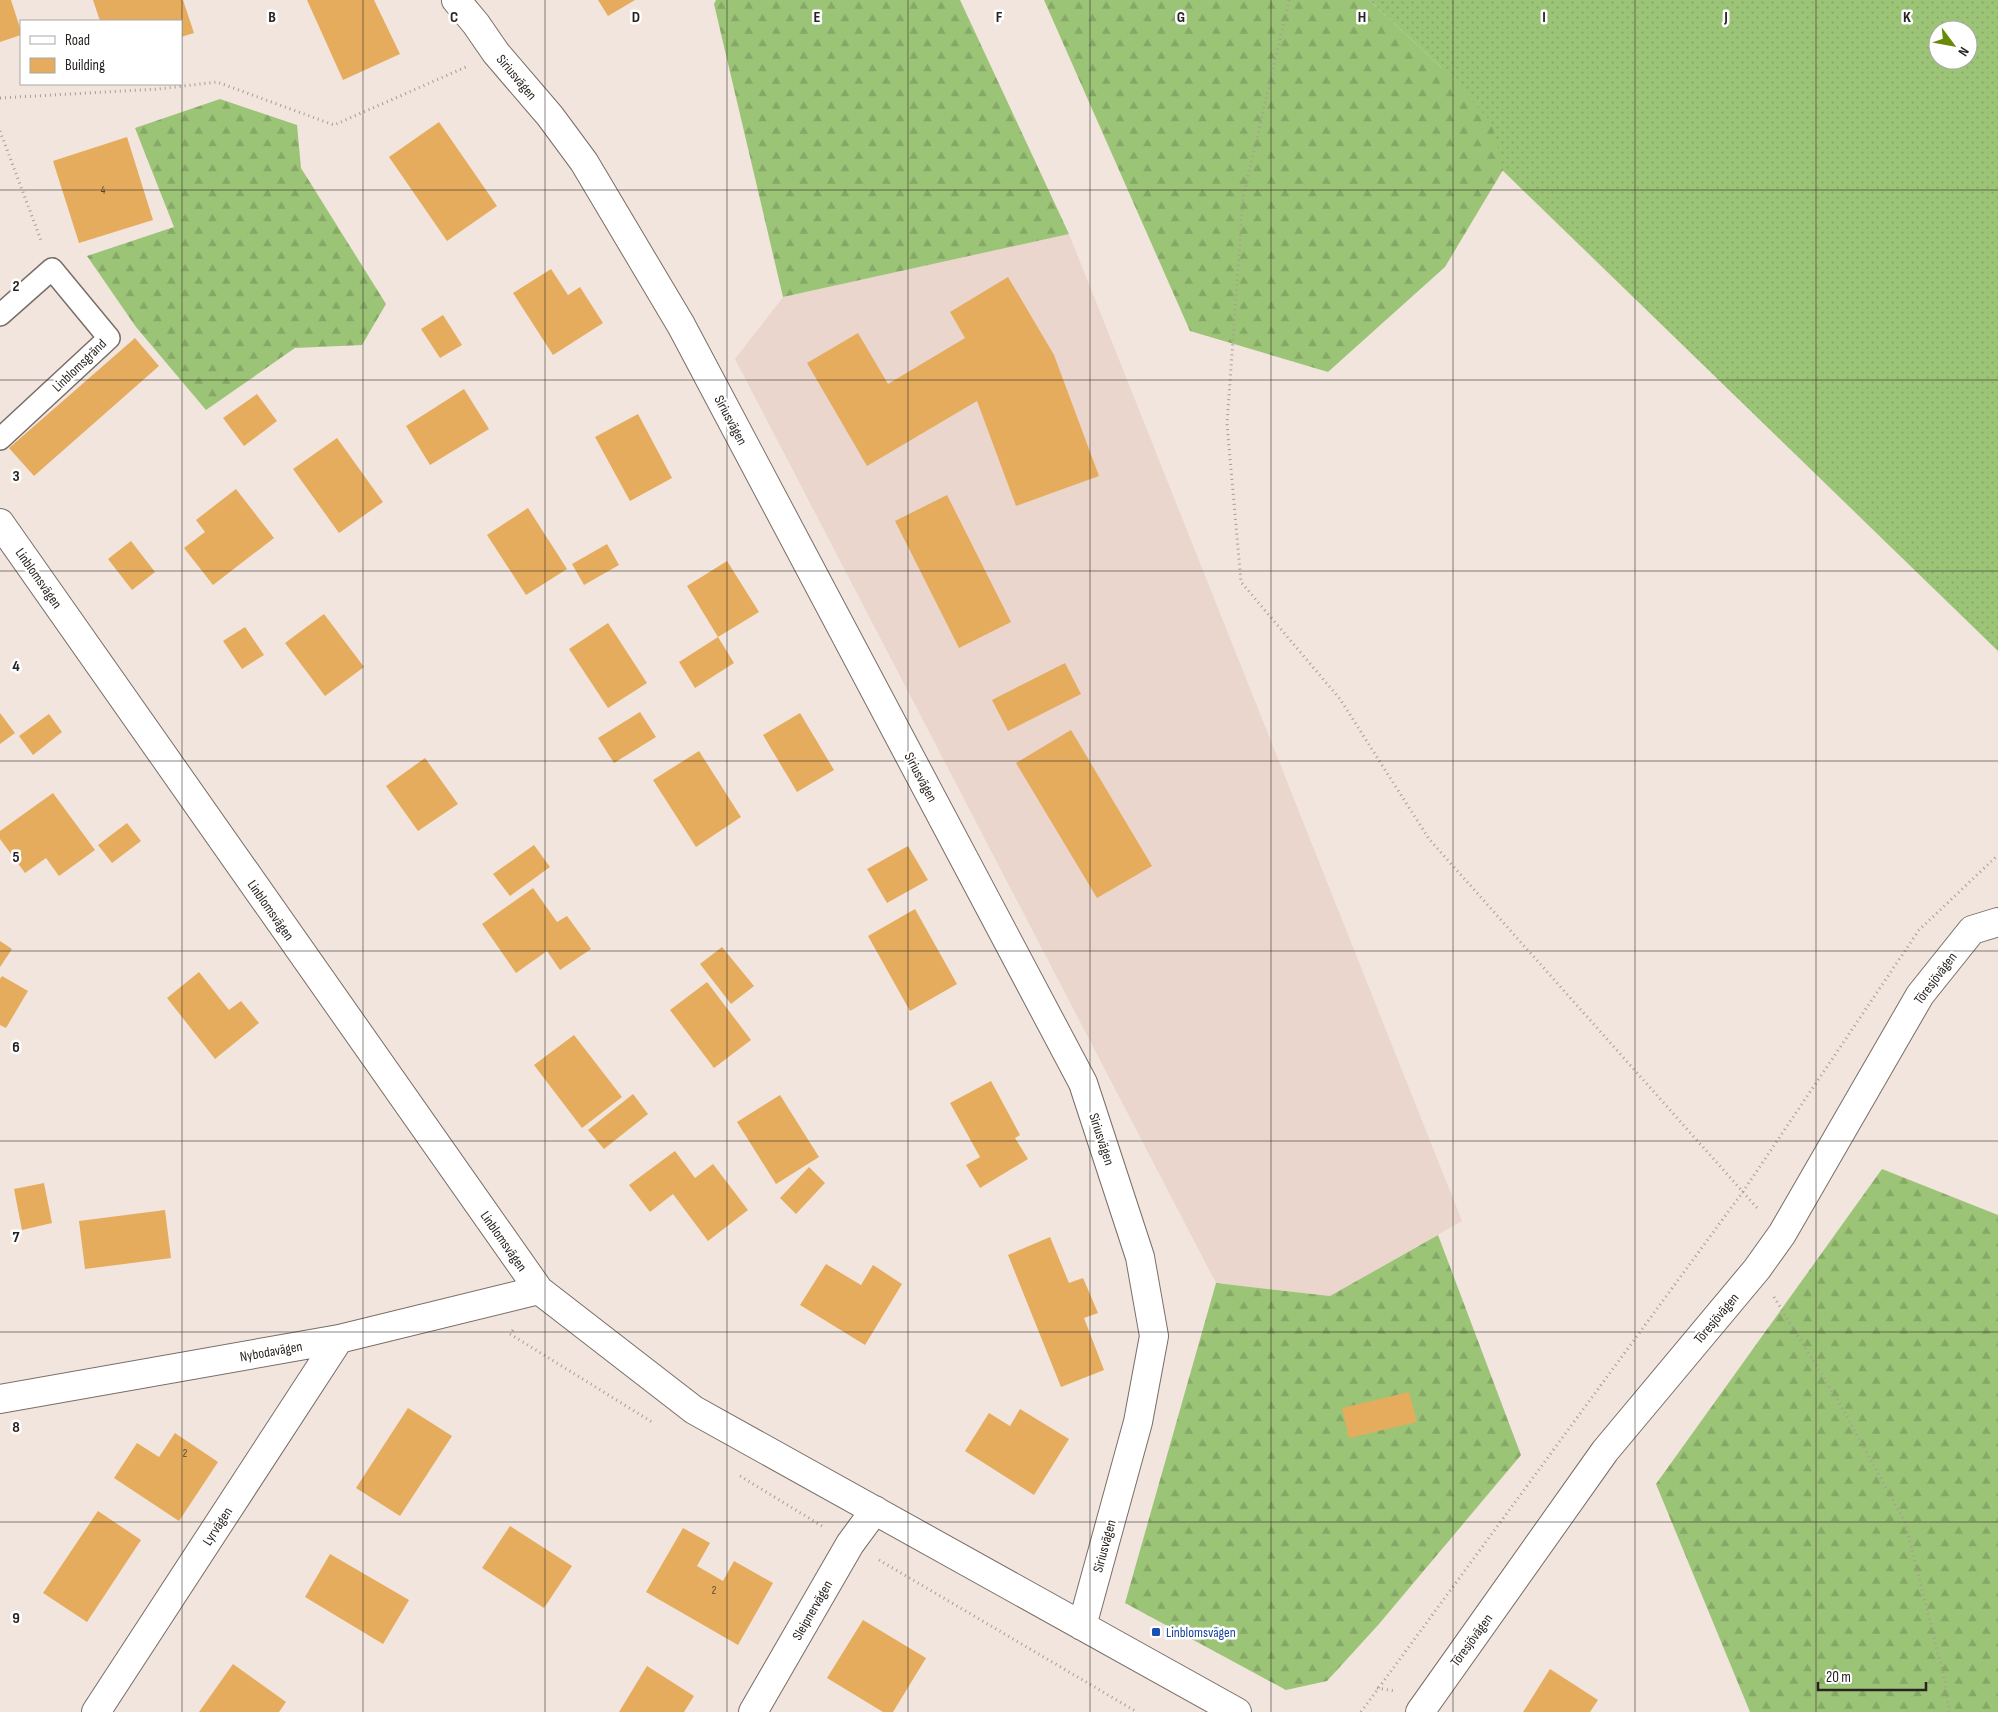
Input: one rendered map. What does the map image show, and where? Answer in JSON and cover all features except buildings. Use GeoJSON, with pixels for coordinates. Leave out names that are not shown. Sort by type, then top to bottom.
{"type":"FeatureCollection","features":[{"type":"Feature","properties":{"kind":"street","name":"Siriusvägen"},"geometry":{"type":"LineString","coordinates":[[456,0],[476,24],[496,53],[550,116],[584,162],[681,325],[1083,1082],[1140,1257],[1154,1336],[1138,1422],[1082,1626]]}},
{"type":"Feature","properties":{"kind":"street","name":"Linblomsvägen"},"geometry":{"type":"LineString","coordinates":[[0,522],[539,1290],[694,1410],[1237,1712]]}},
{"type":"Feature","properties":{"kind":"street","name":"Töresjövägen"},"geometry":{"type":"LineString","coordinates":[[1420,1712],[1606,1451],[1757,1269],[1782,1234],[1920,995],[1972,930],[1998,922]]}},
{"type":"Feature","properties":{"kind":"street","name":"Nybodavägen"},"geometry":{"type":"LineString","coordinates":[[0,1399],[339,1339],[539,1290]]}},
{"type":"Feature","properties":{"kind":"street","name":"Lyrvägen"},"geometry":{"type":"LineString","coordinates":[[96,1712],[339,1339]]}},
{"type":"Feature","properties":{"kind":"street","name":"Sleipnervägen"},"geometry":{"type":"LineString","coordinates":[[753,1712],[850,1544],[874,1510]]}},
{"type":"Feature","properties":{"kind":"lane"},"geometry":{"type":"LineString","coordinates":[[0,315],[52,269]]}},
{"type":"Feature","properties":{"kind":"lane","name":"Linblomsgränd"},"geometry":{"type":"LineString","coordinates":[[0,439],[109,338],[52,269]]}},
{"type":"Feature","properties":{"kind":"path"},"geometry":{"type":"LineString","coordinates":[[1289,0],[1243,198],[1226,424],[1241,582],[1340,699],[1429,839],[1742,1194],[1782,1234]]}},
{"type":"Feature","properties":{"kind":"path"},"geometry":{"type":"LineString","coordinates":[[0,98],[158,89],[218,82],[334,126],[496,53]]}},
{"type":"Feature","properties":{"kind":"path"},"geometry":{"type":"LineString","coordinates":[[0,131],[52,269]]}},
{"type":"Feature","properties":{"kind":"path"},"geometry":{"type":"LineString","coordinates":[[1361,1712],[1742,1194],[1919,930],[1998,855]]}},
{"type":"Feature","properties":{"kind":"path"},"geometry":{"type":"LineString","coordinates":[[1757,1269],[1842,1406],[1905,1522],[1945,1681],[1949,1712]]}},
{"type":"Feature","properties":{"kind":"shaded area"},"geometry":{"type":"Polygon","coordinates":[[[1069,234],[1462,1221],[1330,1296],[1216,1283],[735,359],[783,297],[1069,234]]]}},
{"type":"Feature","properties":{"kind":"green space"},"geometry":{"type":"Polygon","coordinates":[[[716,0],[960,0],[1069,234],[783,297],[714,4],[716,0]]]}},
{"type":"Feature","properties":{"kind":"green space"},"geometry":{"type":"Polygon","coordinates":[[[1044,0],[1369,0],[1442,68],[1492,123],[1503,170],[1445,267],[1328,372],[1190,331],[1044,0]]]}},
{"type":"Feature","properties":{"kind":"green space"},"geometry":{"type":"Polygon","coordinates":[[[1369,0],[1998,0],[1998,651],[1499,167],[1442,68],[1369,0]]]}},
{"type":"Feature","properties":{"kind":"green space"},"geometry":{"type":"Polygon","coordinates":[[[220,99],[297,125],[301,168],[386,304],[362,345],[295,348],[206,410],[136,327],[87,256],[174,227],[135,128],[220,99]]]}},
{"type":"Feature","properties":{"kind":"green space"},"geometry":{"type":"Polygon","coordinates":[[[1882,1169],[1998,1215],[1998,1712],[1750,1712],[1656,1484],[1882,1169]]]}},
{"type":"Feature","properties":{"kind":"green space"},"geometry":{"type":"Polygon","coordinates":[[[1438,1235],[1521,1455],[1379,1624],[1327,1681],[1286,1690],[1125,1603],[1216,1283],[1330,1296],[1438,1235]]]}},
{"type":"Feature","properties":{"kind":"place","name":"Linblomsvägen"},"geometry":{"type":"Point","coordinates":[1156,1632]}}]}
